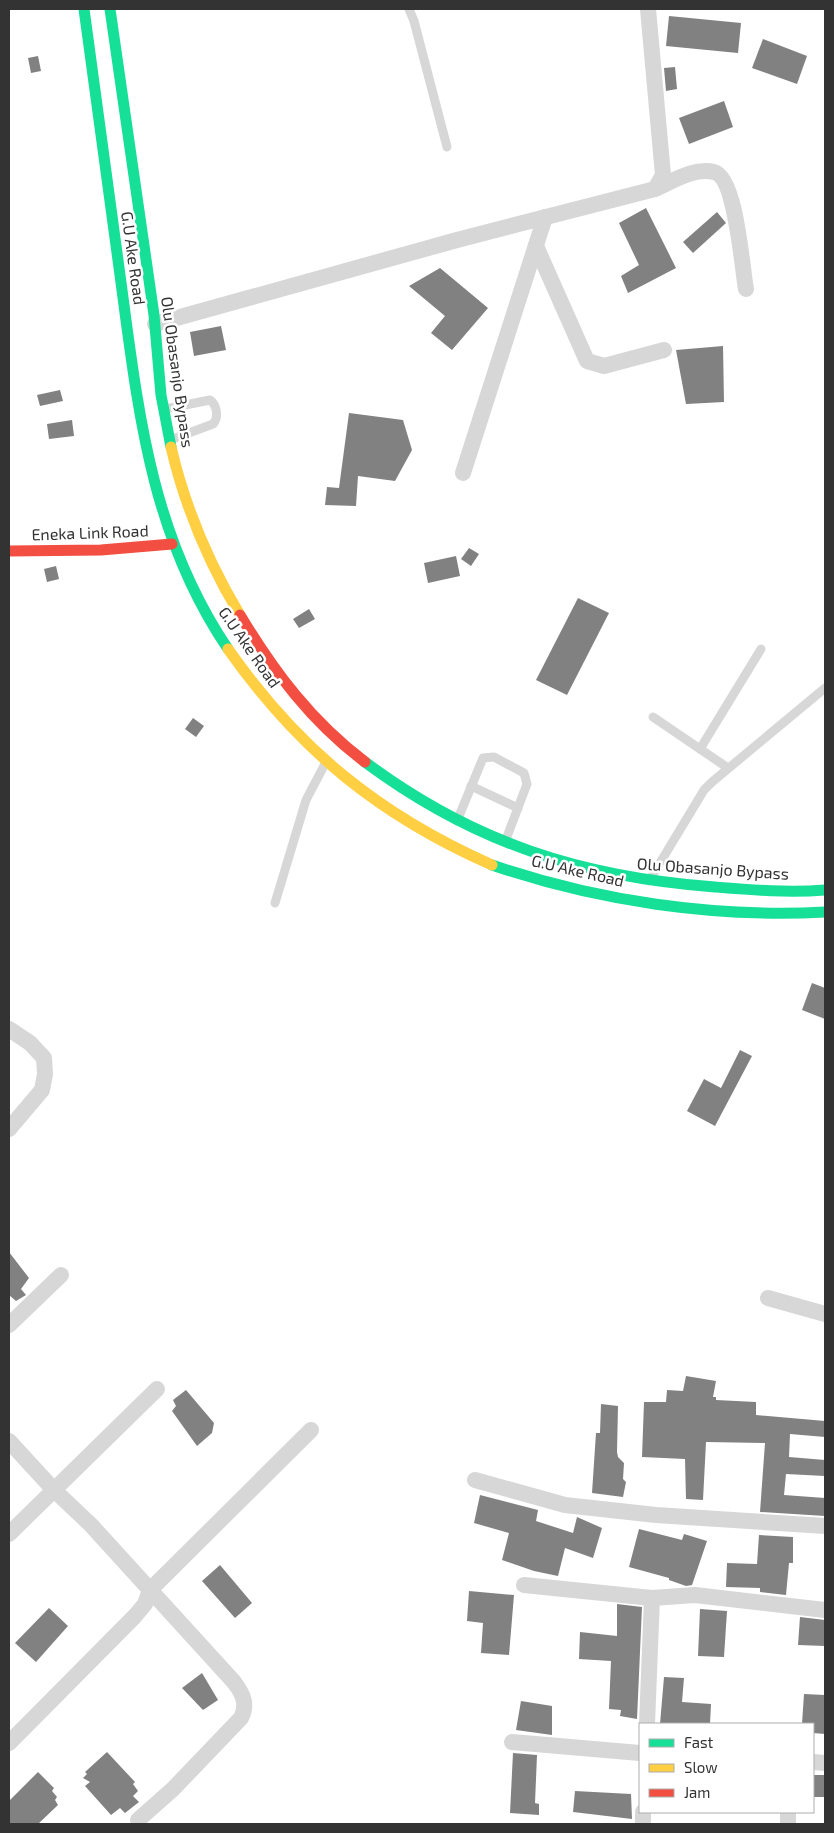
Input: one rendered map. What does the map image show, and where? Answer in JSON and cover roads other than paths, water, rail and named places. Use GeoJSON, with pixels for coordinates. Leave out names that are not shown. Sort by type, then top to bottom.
{"type":"FeatureCollection","features":[{"type":"Feature","properties":{"kind":"main road","name":"G.U Ake Road"},"geometry":{"type":"LineString","coordinates":[[84,9],[141,420],[155,486],[172,544],[198,597],[242,668],[275,710],[326,762],[374,799],[429,835],[476,858],[535,879],[633,899],[701,909],[825,912]]}},
{"type":"Feature","properties":{"kind":"main road","name":"Olu Obasanjo Bypass"},"geometry":{"type":"LineString","coordinates":[[110,9],[155,324],[164,409],[170,440],[189,511],[214,571],[264,653],[290,690],[346,745],[419,801],[504,843],[554,861],[602,873],[649,881],[757,890],[825,890]]}},
{"type":"Feature","properties":{"kind":"main road","name":"Eneka Link Road"},"geometry":{"type":"LineString","coordinates":[[9,551],[101,550],[172,544]]}},
{"type":"Feature","properties":{"kind":"street"},"geometry":{"type":"LineString","coordinates":[[648,9],[663,175],[655,188]]}},
{"type":"Feature","properties":{"kind":"street"},"geometry":{"type":"LineString","coordinates":[[155,324],[655,188],[688,174],[714,172],[722,176],[730,191],[746,289]]}},
{"type":"Feature","properties":{"kind":"street"},"geometry":{"type":"LineString","coordinates":[[463,473],[545,217]]}},
{"type":"Feature","properties":{"kind":"street"},"geometry":{"type":"LineString","coordinates":[[536,246],[587,361],[604,366],[664,350]]}},
{"type":"Feature","properties":{"kind":"street"},"geometry":{"type":"LineString","coordinates":[[9,1029],[30,1043],[44,1058],[45,1074],[42,1090],[9,1129]]}},
{"type":"Feature","properties":{"kind":"street"},"geometry":{"type":"LineString","coordinates":[[9,1325],[61,1275]]}},
{"type":"Feature","properties":{"kind":"street"},"geometry":{"type":"LineString","coordinates":[[768,1298],[825,1314]]}},
{"type":"Feature","properties":{"kind":"street"},"geometry":{"type":"LineString","coordinates":[[9,1534],[157,1388]]}},
{"type":"Feature","properties":{"kind":"street"},"geometry":{"type":"LineString","coordinates":[[9,1743],[136,1616],[145,1604],[150,1590],[311,1430]]}},
{"type":"Feature","properties":{"kind":"street"},"geometry":{"type":"LineString","coordinates":[[9,1441],[53,1489],[91,1525],[234,1682],[244,1699],[245,1710],[241,1718],[173,1789],[138,1820]]}},
{"type":"Feature","properties":{"kind":"street"},"geometry":{"type":"LineString","coordinates":[[474,1480],[566,1505],[656,1515],[825,1526]]}},
{"type":"Feature","properties":{"kind":"street"},"geometry":{"type":"LineString","coordinates":[[524,1585],[652,1598],[695,1595],[825,1610]]}},
{"type":"Feature","properties":{"kind":"street"},"geometry":{"type":"LineString","coordinates":[[647,1723],[652,1598]]}},
{"type":"Feature","properties":{"kind":"street"},"geometry":{"type":"LineString","coordinates":[[512,1742],[639,1753]]}},
{"type":"Feature","properties":{"kind":"lane"},"geometry":{"type":"LineString","coordinates":[[409,9],[414,21],[447,147]]}},
{"type":"Feature","properties":{"kind":"lane"},"geometry":{"type":"LineString","coordinates":[[164,409],[210,400],[217,415],[213,424],[170,440]]}},
{"type":"Feature","properties":{"kind":"lane"},"geometry":{"type":"LineString","coordinates":[[700,749],[761,650]]}},
{"type":"Feature","properties":{"kind":"lane"},"geometry":{"type":"LineString","coordinates":[[649,881],[704,790],[825,688]]}},
{"type":"Feature","properties":{"kind":"lane"},"geometry":{"type":"LineString","coordinates":[[653,717],[728,768]]}},
{"type":"Feature","properties":{"kind":"lane"},"geometry":{"type":"LineString","coordinates":[[457,821],[483,758],[494,757],[524,773],[527,784],[504,843]]}},
{"type":"Feature","properties":{"kind":"lane"},"geometry":{"type":"LineString","coordinates":[[275,903],[306,800],[326,762]]}},
{"type":"Feature","properties":{"kind":"lane"},"geometry":{"type":"LineString","coordinates":[[471,786],[518,808]]}}]}
